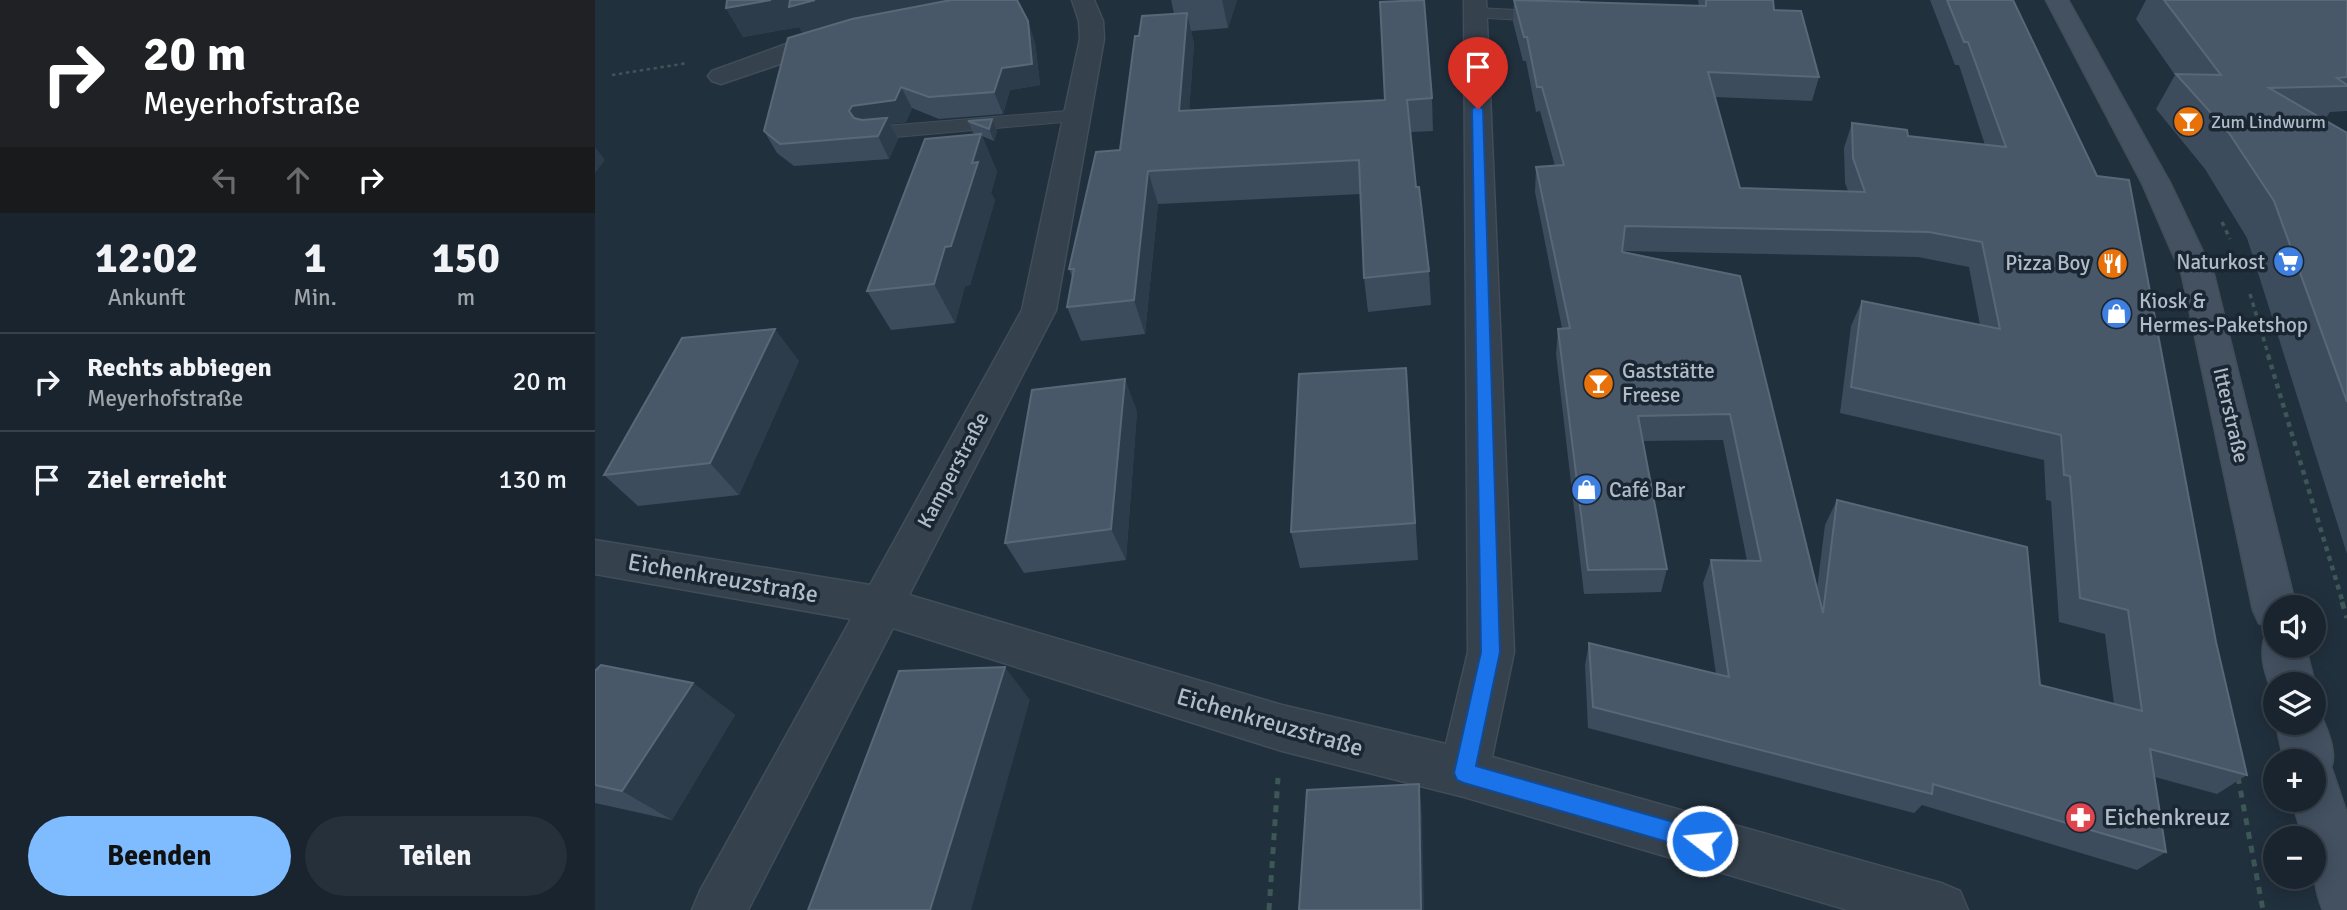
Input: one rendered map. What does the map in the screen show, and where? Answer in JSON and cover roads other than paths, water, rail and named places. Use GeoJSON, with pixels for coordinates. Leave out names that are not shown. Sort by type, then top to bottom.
{"type":"FeatureCollection","features":[{"type":"Feature","properties":{"kind":"street","name":"Kamperstraße"},"geometry":{"type":"LineString","coordinates":[[719,910],[1039,310],[1092,39],[1091,20],[1083,0]]}},
{"type":"Feature","properties":{"kind":"street","name":"Itterstraße"},"geometry":{"type":"LineString","coordinates":[[2057,0],[2156,183],[2198,275],[2271,595]]}},
{"type":"Feature","properties":{"kind":"street"},"geometry":{"type":"LineString","coordinates":[[1464,773],[1491,652],[1476,6]]}},
{"type":"Feature","properties":{"kind":"street"},"geometry":{"type":"LineString","coordinates":[[721,76],[798,48],[859,31]]}},
{"type":"Feature","properties":{"kind":"street","name":"Eichenkreuzstraße"},"geometry":{"type":"LineString","coordinates":[[595,556],[879,606],[1282,728],[1464,773],[1941,910]]}},
{"type":"Feature","properties":{"kind":"street"},"geometry":{"type":"LineString","coordinates":[[2321,812],[2347,903]]}},
{"type":"Feature","properties":{"kind":"lane"},"geometry":{"type":"LineString","coordinates":[[1476,6],[1570,18]]}},
{"type":"Feature","properties":{"kind":"lane"},"geometry":{"type":"LineString","coordinates":[[873,134],[1078,116]]}},
{"type":"Feature","properties":{"kind":"place","name":"Zum Lindwurm"},"geometry":{"type":"Point","coordinates":[2188,122]}},
{"type":"Feature","properties":{"kind":"place","name":"Naturkost"},"geometry":{"type":"Point","coordinates":[2288,262]}},
{"type":"Feature","properties":{"kind":"place","name":"Pizza Boy"},"geometry":{"type":"Point","coordinates":[2113,263]}},
{"type":"Feature","properties":{"kind":"place","name":"Kiosk & Hermes-Paketshop"},"geometry":{"type":"Point","coordinates":[2116,313]}},
{"type":"Feature","properties":{"kind":"place","name":"Gaststätte Freese"},"geometry":{"type":"Point","coordinates":[1599,383]}},
{"type":"Feature","properties":{"kind":"place","name":"Café Bar"},"geometry":{"type":"Point","coordinates":[1586,490]}},
{"type":"Feature","properties":{"kind":"place","name":"Eichenkreuz"},"geometry":{"type":"Point","coordinates":[2081,817]}}]}
